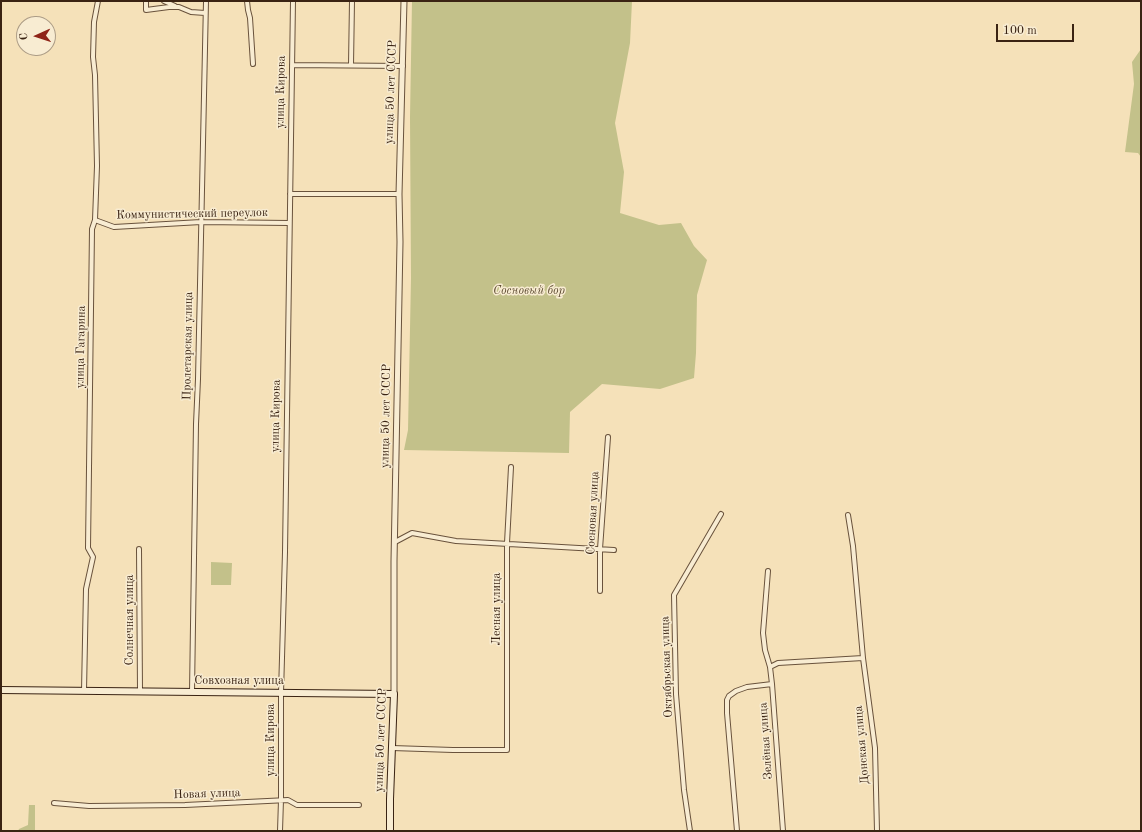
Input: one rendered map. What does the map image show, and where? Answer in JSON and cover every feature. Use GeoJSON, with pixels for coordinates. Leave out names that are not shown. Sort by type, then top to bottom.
{"type":"FeatureCollection","features":[{"type":"Feature","properties":{"kind":"main road","name":"Совхозная улица"},"geometry":{"type":"LineString","coordinates":[[1,690],[394,694]]}},
{"type":"Feature","properties":{"kind":"main road","name":"улица 50 лет СССР"},"geometry":{"type":"LineString","coordinates":[[390,831],[394,694]]}},
{"type":"Feature","properties":{"kind":"street","name":"улица Гагарина"},"geometry":{"type":"LineString","coordinates":[[84,691],[86,589],[93,556],[88,548],[92,229],[95,220],[97,156],[95,76],[93,57],[94,22],[98,1]]}},
{"type":"Feature","properties":{"kind":"street"},"geometry":{"type":"LineString","coordinates":[[146,1],[146,10],[179,7]]}},
{"type":"Feature","properties":{"kind":"street"},"geometry":{"type":"LineString","coordinates":[[164,1],[191,12],[205,13]]}},
{"type":"Feature","properties":{"kind":"street","name":"Пролетарская улица"},"geometry":{"type":"LineString","coordinates":[[192,692],[196,424],[206,1]]}},
{"type":"Feature","properties":{"kind":"street"},"geometry":{"type":"LineString","coordinates":[[247,1],[250,18],[253,64]]}},
{"type":"Feature","properties":{"kind":"street","name":"улица Кирова"},"geometry":{"type":"LineString","coordinates":[[280,831],[293,1]]}},
{"type":"Feature","properties":{"kind":"street"},"geometry":{"type":"LineString","coordinates":[[351,65],[352,1]]}},
{"type":"Feature","properties":{"kind":"street","name":"улица 50 лет СССР"},"geometry":{"type":"LineString","coordinates":[[394,694],[399,194],[404,1]]}},
{"type":"Feature","properties":{"kind":"street"},"geometry":{"type":"LineString","coordinates":[[292,64],[403,66]]}},
{"type":"Feature","properties":{"kind":"street"},"geometry":{"type":"LineString","coordinates":[[290,194],[399,194]]}},
{"type":"Feature","properties":{"kind":"street","name":"Коммунистический переулок"},"geometry":{"type":"LineString","coordinates":[[95,220],[114,227],[201,222],[289,223]]}},
{"type":"Feature","properties":{"kind":"street","name":"Сосновая улица"},"geometry":{"type":"LineString","coordinates":[[600,591],[600,549],[608,437]]}},
{"type":"Feature","properties":{"kind":"street","name":"Лесная улица"},"geometry":{"type":"LineString","coordinates":[[392,748],[507,750],[507,543],[512,467]]}},
{"type":"Feature","properties":{"kind":"street","name":"Октябрьская улица"},"geometry":{"type":"LineString","coordinates":[[690,831],[684,790],[676,694],[674,595],[721,514]]}},
{"type":"Feature","properties":{"kind":"street","name":"Донская улица"},"geometry":{"type":"LineString","coordinates":[[848,515],[853,546],[862,658],[875,748],[877,831]]}},
{"type":"Feature","properties":{"kind":"street"},"geometry":{"type":"LineString","coordinates":[[395,542],[412,533],[456,541],[614,550]]}},
{"type":"Feature","properties":{"kind":"street","name":"Солнечная улица"},"geometry":{"type":"LineString","coordinates":[[139,549],[140,691]]}},
{"type":"Feature","properties":{"kind":"street","name":"Зелёная улица"},"geometry":{"type":"LineString","coordinates":[[768,571],[763,633],[772,684],[783,831]]}},
{"type":"Feature","properties":{"kind":"street"},"geometry":{"type":"LineString","coordinates":[[770,667],[778,663],[852,660],[862,658]]}},
{"type":"Feature","properties":{"kind":"street"},"geometry":{"type":"LineString","coordinates":[[737,831],[727,700],[729,696],[736,691],[772,684]]}},
{"type":"Feature","properties":{"kind":"street","name":"Новая улица"},"geometry":{"type":"LineString","coordinates":[[54,803],[89,806],[185,805],[288,800],[297,806],[359,805]]}},
{"type":"Feature","properties":{"kind":"green space","name":"Сосновый бор"},"geometry":{"type":"Polygon","coordinates":[[[412,1],[632,1],[630,43],[615,123],[624,172],[620,213],[659,225],[681,223],[694,246],[707,260],[697,295],[694,378],[660,389],[602,384],[570,412],[569,453],[404,450],[408,430],[411,278],[410,117],[412,1]]]}},
{"type":"Feature","properties":{"kind":"green space"},"geometry":{"type":"Polygon","coordinates":[[[1141,49],[1141,157],[1138,153],[1125,152],[1134,84],[1132,62],[1141,49]]]}},
{"type":"Feature","properties":{"kind":"green space"},"geometry":{"type":"Polygon","coordinates":[[[211,562],[232,563],[231,585],[211,585],[211,562]]]}},
{"type":"Feature","properties":{"kind":"green space"},"geometry":{"type":"Polygon","coordinates":[[[29,805],[35,805],[35,831],[18,831],[19,829],[28,825],[29,805]]]}}]}
